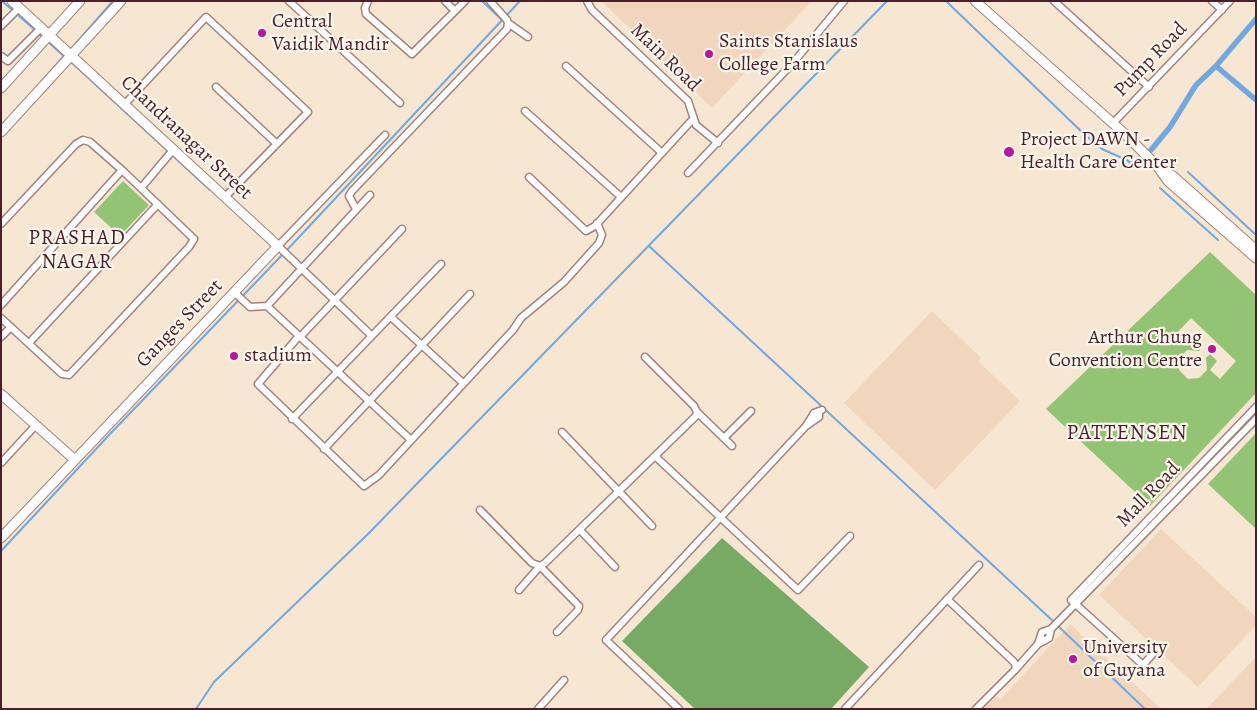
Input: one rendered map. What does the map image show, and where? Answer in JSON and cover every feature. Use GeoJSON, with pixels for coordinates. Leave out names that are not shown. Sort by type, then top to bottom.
{"type":"FeatureCollection","features":[{"type":"Feature","properties":{"kind":"street"},"geometry":{"type":"LineString","coordinates":[[1,88],[80,1]]}},
{"type":"Feature","properties":{"kind":"street"},"geometry":{"type":"LineString","coordinates":[[1,132],[68,56],[120,1]]}},
{"type":"Feature","properties":{"kind":"street"},"geometry":{"type":"LineString","coordinates":[[289,1],[400,103]]}},
{"type":"Feature","properties":{"kind":"street"},"geometry":{"type":"LineString","coordinates":[[368,1],[365,8],[366,14],[412,54],[465,1]]}},
{"type":"Feature","properties":{"kind":"street"},"geometry":{"type":"LineString","coordinates":[[445,1],[455,11]]}},
{"type":"Feature","properties":{"kind":"street"},"geometry":{"type":"LineString","coordinates":[[490,1],[500,10],[507,22],[528,37]]}},
{"type":"Feature","properties":{"kind":"street"},"geometry":{"type":"LineString","coordinates":[[500,10],[505,1]]}},
{"type":"Feature","properties":{"kind":"street","name":"Main Road"},"geometry":{"type":"LineString","coordinates":[[587,1],[592,10],[688,101],[693,119]]}},
{"type":"Feature","properties":{"kind":"street"},"geometry":{"type":"LineString","coordinates":[[688,173],[794,63],[844,1]]}},
{"type":"Feature","properties":{"kind":"street"},"geometry":{"type":"LineString","coordinates":[[975,1],[1126,136],[1156,165],[1168,181],[1256,258]]}},
{"type":"Feature","properties":{"kind":"street"},"geometry":{"type":"LineString","coordinates":[[984,1],[1116,120],[1126,136]]}},
{"type":"Feature","properties":{"kind":"street"},"geometry":{"type":"LineString","coordinates":[[1054,1],[1149,87]]}},
{"type":"Feature","properties":{"kind":"street"},"geometry":{"type":"LineString","coordinates":[[1212,1],[1222,10]]}},
{"type":"Feature","properties":{"kind":"street","name":"Pump Road"},"geometry":{"type":"LineString","coordinates":[[1116,120],[1230,1]]}},
{"type":"Feature","properties":{"kind":"street"},"geometry":{"type":"LineString","coordinates":[[1,26],[12,15],[15,5]]}},
{"type":"Feature","properties":{"kind":"street","name":"Chandranagar Street"},"geometry":{"type":"LineString","coordinates":[[15,5],[37,32],[48,36],[68,56],[124,104],[171,153],[225,198],[283,251]]}},
{"type":"Feature","properties":{"kind":"street"},"geometry":{"type":"LineString","coordinates":[[124,104],[206,17],[308,112],[225,198]]}},
{"type":"Feature","properties":{"kind":"street"},"geometry":{"type":"LineString","coordinates":[[356,209],[349,196],[352,191],[504,32],[507,22]]}},
{"type":"Feature","properties":{"kind":"street"},"geometry":{"type":"LineString","coordinates":[[1,56],[8,61],[37,32]]}},
{"type":"Feature","properties":{"kind":"street"},"geometry":{"type":"LineString","coordinates":[[566,66],[662,153]]}},
{"type":"Feature","properties":{"kind":"street"},"geometry":{"type":"LineString","coordinates":[[216,87],[277,144]]}},
{"type":"Feature","properties":{"kind":"street"},"geometry":{"type":"LineString","coordinates":[[525,111],[621,196]]}},
{"type":"Feature","properties":{"kind":"street"},"geometry":{"type":"LineString","coordinates":[[529,177],[586,231],[597,223],[693,119],[718,144]]}},
{"type":"Feature","properties":{"kind":"street","name":"Ganges Street"},"geometry":{"type":"LineString","coordinates":[[1,538],[75,460],[283,251],[385,135]]}},
{"type":"Feature","properties":{"kind":"street"},"geometry":{"type":"LineString","coordinates":[[1,224],[76,144],[83,140],[90,142],[122,170],[194,239],[189,247],[69,375],[65,375],[1,318]]}},
{"type":"Feature","properties":{"kind":"street"},"geometry":{"type":"LineString","coordinates":[[141,188],[171,153]]}},
{"type":"Feature","properties":{"kind":"street"},"geometry":{"type":"LineString","coordinates":[[1156,165],[1173,176],[1256,250]]}},
{"type":"Feature","properties":{"kind":"street"},"geometry":{"type":"LineString","coordinates":[[1,305],[122,170]]}},
{"type":"Feature","properties":{"kind":"street"},"geometry":{"type":"LineString","coordinates":[[239,296],[250,307],[266,306],[370,195]]}},
{"type":"Feature","properties":{"kind":"street"},"geometry":{"type":"LineString","coordinates":[[29,343],[158,204]]}},
{"type":"Feature","properties":{"kind":"street"},"geometry":{"type":"LineString","coordinates":[[402,229],[300,336],[258,384],[324,450],[364,486],[379,474],[411,440],[513,330],[521,318],[564,282],[599,243],[602,235],[597,223]]}},
{"type":"Feature","properties":{"kind":"street"},"geometry":{"type":"LineString","coordinates":[[283,251],[372,336]]}},
{"type":"Feature","properties":{"kind":"street"},"geometry":{"type":"LineString","coordinates":[[292,419],[441,264]]}},
{"type":"Feature","properties":{"kind":"street"},"geometry":{"type":"LineString","coordinates":[[324,450],[421,344],[470,294]]}},
{"type":"Feature","properties":{"kind":"street"},"geometry":{"type":"LineString","coordinates":[[266,306],[411,440]]}},
{"type":"Feature","properties":{"kind":"street"},"geometry":{"type":"LineString","coordinates":[[391,317],[463,383]]}},
{"type":"Feature","properties":{"kind":"street"},"geometry":{"type":"LineString","coordinates":[[1,337],[11,327]]}},
{"type":"Feature","properties":{"kind":"street"},"geometry":{"type":"LineString","coordinates":[[645,357],[732,446]]}},
{"type":"Feature","properties":{"kind":"street"},"geometry":{"type":"LineString","coordinates":[[1,394],[75,460]]}},
{"type":"Feature","properties":{"kind":"street","name":"Mall Road"},"geometry":{"type":"LineString","coordinates":[[1073,602],[1256,407]]}},
{"type":"Feature","properties":{"kind":"street"},"geometry":{"type":"LineString","coordinates":[[725,437],[751,411]]}},
{"type":"Feature","properties":{"kind":"street"},"geometry":{"type":"LineString","coordinates":[[679,709],[606,640],[806,426],[819,417],[821,411]]}},
{"type":"Feature","properties":{"kind":"street"},"geometry":{"type":"LineString","coordinates":[[519,590],[540,566],[656,457],[696,416],[697,412]]}},
{"type":"Feature","properties":{"kind":"street","name":"Mall Road"},"geometry":{"type":"LineString","coordinates":[[1073,602],[1256,418]]}},
{"type":"Feature","properties":{"kind":"street"},"geometry":{"type":"LineString","coordinates":[[1,463],[36,425]]}},
{"type":"Feature","properties":{"kind":"street"},"geometry":{"type":"LineString","coordinates":[[562,432],[652,526]]}},
{"type":"Feature","properties":{"kind":"street"},"geometry":{"type":"LineString","coordinates":[[656,457],[798,590],[850,536]]}},
{"type":"Feature","properties":{"kind":"street"},"geometry":{"type":"LineString","coordinates":[[480,510],[532,562],[540,566],[579,606],[578,610],[557,632]]}},
{"type":"Feature","properties":{"kind":"street"},"geometry":{"type":"LineString","coordinates":[[580,530],[614,567]]}},
{"type":"Feature","properties":{"kind":"street"},"geometry":{"type":"LineString","coordinates":[[845,709],[979,565]]}},
{"type":"Feature","properties":{"kind":"street"},"geometry":{"type":"LineString","coordinates":[[947,599],[1014,662],[1015,670]]}},
{"type":"Feature","properties":{"kind":"street"},"geometry":{"type":"LineString","coordinates":[[976,709],[1038,644],[1049,638],[1053,628],[1073,602],[1143,665],[1158,648]]}},
{"type":"Feature","properties":{"kind":"street"},"geometry":{"type":"LineString","coordinates":[[538,709],[564,680]]}},
{"type":"Feature","properties":{"kind":"shaded area","name":"Saints Stanislaus College Farm"},"geometry":{"type":"Polygon","coordinates":[[[601,1],[812,1],[712,108],[601,1]]]}},
{"type":"Feature","properties":{"kind":"shaded area"},"geometry":{"type":"Polygon","coordinates":[[[932,311],[981,358],[978,361],[1020,401],[935,490],[844,403],[932,311]]]}},
{"type":"Feature","properties":{"kind":"shaded area"},"geometry":{"type":"Polygon","coordinates":[[[1161,529],[1256,617],[1256,625],[1198,687],[1099,595],[1161,529]]]}},
{"type":"Feature","properties":{"kind":"shaded area","name":"University of Guyana"},"geometry":{"type":"Polygon","coordinates":[[[1070,624],[1161,709],[979,709],[992,695],[1001,699],[1070,624]]]}},
{"type":"Feature","properties":{"kind":"shaded area"},"geometry":{"type":"Polygon","coordinates":[[[1256,657],[1256,709],[1206,709],[1256,657]]]}},
{"type":"Feature","properties":{"kind":"green space"},"geometry":{"type":"Polygon","coordinates":[[[123,181],[149,205],[120,236],[94,212],[123,181]]]}},
{"type":"Feature","properties":{"kind":"green space"},"geometry":{"type":"Polygon","coordinates":[[[1210,252],[1256,295],[1256,393],[1150,506],[1046,409],[1210,252]],[[1191,318],[1174,336],[1184,346],[1191,337],[1202,347],[1199,351],[1187,350],[1179,359],[1179,370],[1188,379],[1199,378],[1207,370],[1206,358],[1210,354],[1217,361],[1210,370],[1220,379],[1236,361],[1191,318]]]}},
{"type":"Feature","properties":{"kind":"green space"},"geometry":{"type":"Polygon","coordinates":[[[1256,433],[1256,529],[1208,484],[1256,433]]]}},
{"type":"Feature","properties":{"kind":"green space"},"geometry":{"type":"Polygon","coordinates":[[[722,538],[869,667],[831,709],[695,709],[622,641],[722,538]]]}},
{"type":"Feature","properties":{"kind":"waterway"},"geometry":{"type":"LineString","coordinates":[[2,1],[44,38]]}},
{"type":"Feature","properties":{"kind":"waterway"},"geometry":{"type":"LineString","coordinates":[[70,50],[113,1]]}},
{"type":"Feature","properties":{"kind":"waterway"},"geometry":{"type":"LineString","coordinates":[[482,1],[502,20]]}},
{"type":"Feature","properties":{"kind":"waterway"},"geometry":{"type":"LineString","coordinates":[[287,250],[520,1]]}},
{"type":"Feature","properties":{"kind":"waterway"},"geometry":{"type":"LineString","coordinates":[[196,709],[214,682],[367,535],[887,1]]}},
{"type":"Feature","properties":{"kind":"waterway"},"geometry":{"type":"LineString","coordinates":[[946,1],[1085,135],[1102,149],[1131,162],[1137,168]]}},
{"type":"Feature","properties":{"kind":"waterway"},"geometry":{"type":"LineString","coordinates":[[1131,162],[1139,160],[1151,150],[1170,127],[1196,85],[1216,66],[1256,19]]}},
{"type":"Feature","properties":{"kind":"waterway"},"geometry":{"type":"LineString","coordinates":[[47,41],[66,58]]}},
{"type":"Feature","properties":{"kind":"waterway"},"geometry":{"type":"LineString","coordinates":[[40,83],[63,57]]}},
{"type":"Feature","properties":{"kind":"waterway"},"geometry":{"type":"LineString","coordinates":[[70,61],[210,190]]}},
{"type":"Feature","properties":{"kind":"waterway"},"geometry":{"type":"LineString","coordinates":[[1216,66],[1256,100]]}},
{"type":"Feature","properties":{"kind":"waterway"},"geometry":{"type":"LineString","coordinates":[[1188,172],[1256,235]]}},
{"type":"Feature","properties":{"kind":"waterway"},"geometry":{"type":"LineString","coordinates":[[1160,188],[1218,240]]}},
{"type":"Feature","properties":{"kind":"waterway"},"geometry":{"type":"LineString","coordinates":[[649,246],[1054,622]]}},
{"type":"Feature","properties":{"kind":"waterway"},"geometry":{"type":"LineString","coordinates":[[1,551],[110,434],[283,254]]}},
{"type":"Feature","properties":{"kind":"waterway"},"geometry":{"type":"LineString","coordinates":[[1057,625],[1145,709]]}},
{"type":"Feature","properties":{"kind":"place","name":"Central Vaidik Mandir"},"geometry":{"type":"Point","coordinates":[262,33]}},
{"type":"Feature","properties":{"kind":"place","name":"Saints Stanislaus College Farm"},"geometry":{"type":"Point","coordinates":[709,54]}},
{"type":"Feature","properties":{"kind":"place","name":"Project DAWN - Health Care Center"},"geometry":{"type":"Point","coordinates":[1009,152]}},
{"type":"Feature","properties":{"kind":"place","name":"Arthur Chung Convention Centre"},"geometry":{"type":"Point","coordinates":[1212,349]}},
{"type":"Feature","properties":{"kind":"place","name":"stadium"},"geometry":{"type":"Point","coordinates":[234,356]}},
{"type":"Feature","properties":{"kind":"place","name":"University of Guyana"},"geometry":{"type":"Point","coordinates":[1073,659]}},
{"type":"Feature","properties":{"kind":"district","name":"PRASHAD NAGAR"},"geometry":{"type":"Point","coordinates":[77,251]}},
{"type":"Feature","properties":{"kind":"district","name":"PATTENSEN"},"geometry":{"type":"Point","coordinates":[1127,434]}}]}
